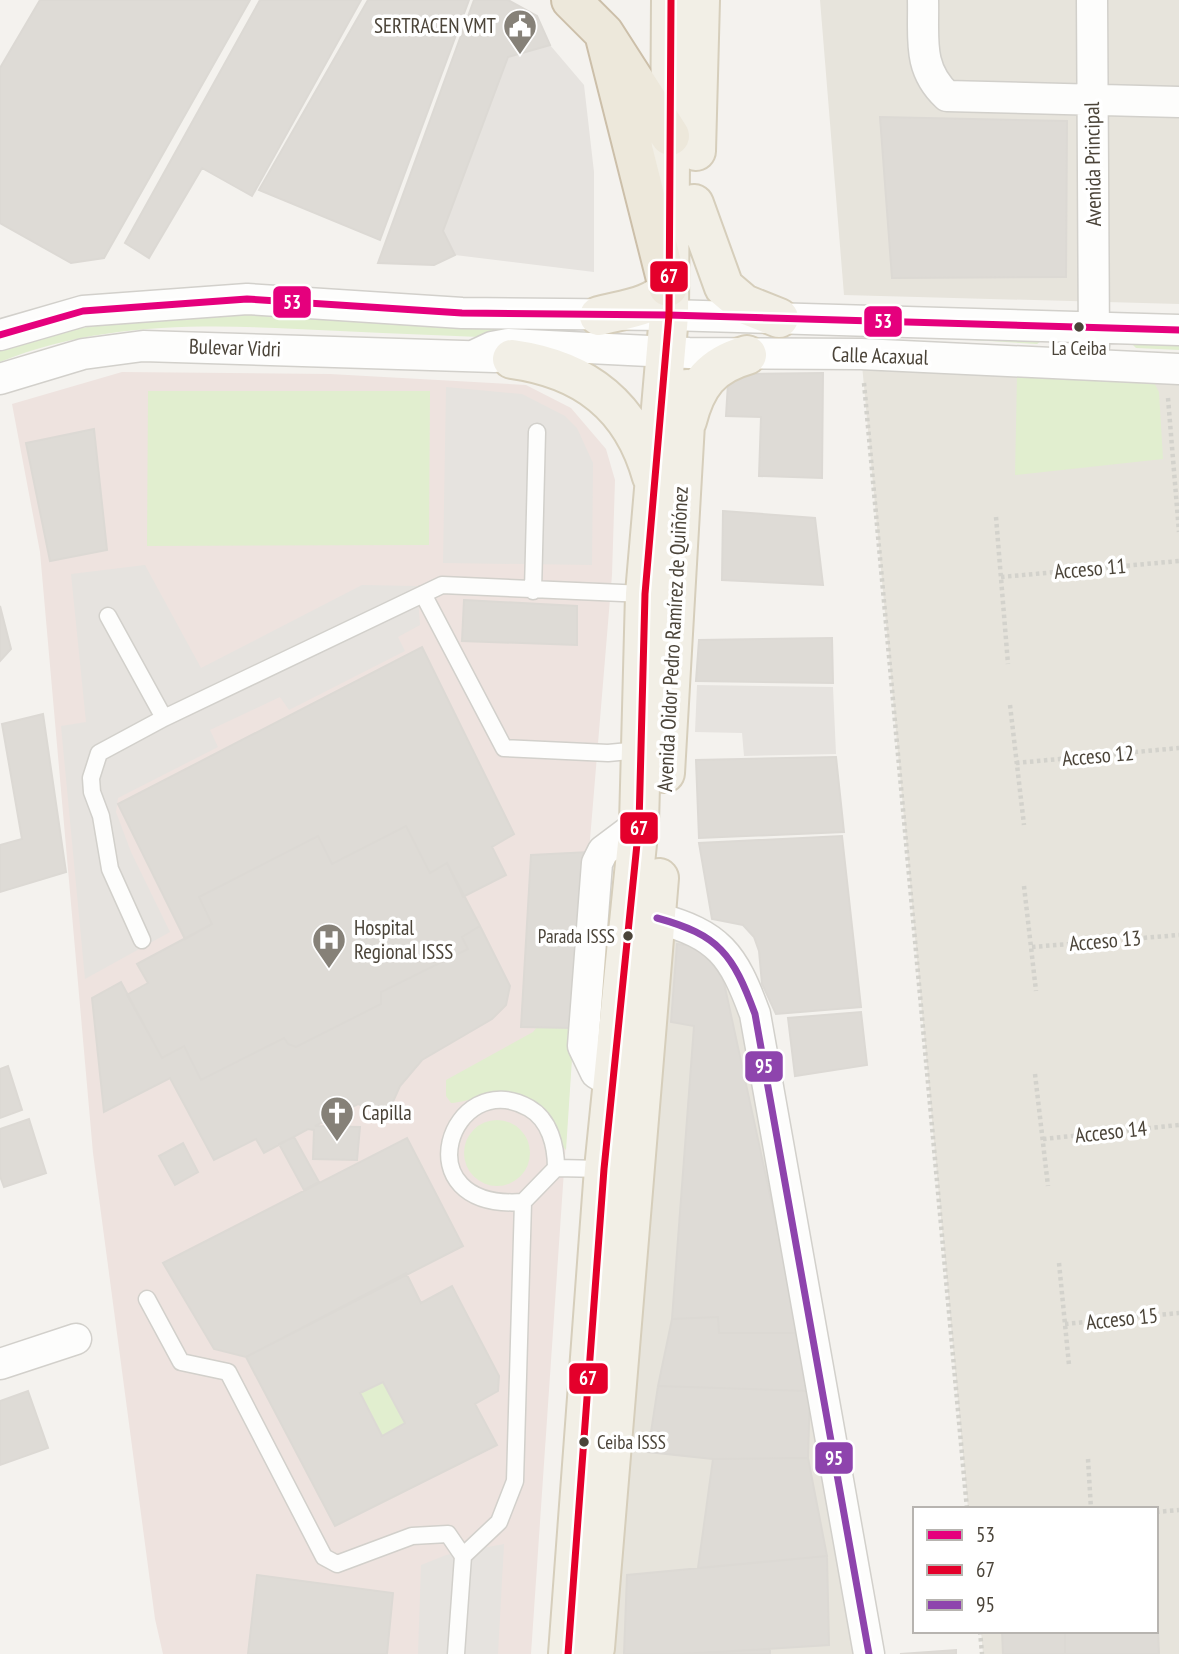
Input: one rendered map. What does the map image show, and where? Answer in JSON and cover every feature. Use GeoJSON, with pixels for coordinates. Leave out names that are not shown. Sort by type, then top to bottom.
{"type":"FeatureCollection","features":[{"type":"Feature","properties":{"kind":"highway"},"geometry":{"type":"LineString","coordinates":[[571,0],[604,33],[670,136]]}},
{"type":"Feature","properties":{"kind":"highway"},"geometry":{"type":"LineString","coordinates":[[604,33],[676,325]]}},
{"type":"Feature","properties":{"kind":"main road"},"geometry":{"type":"LineString","coordinates":[[671,0],[670,136],[676,325]]}},
{"type":"Feature","properties":{"kind":"main road","name":"Avenida Oidor Pedro Ramírez de Quiñónez"},"geometry":{"type":"LineString","coordinates":[[568,1654],[604,1169],[639,824],[645,594],[654,483],[694,204],[700,0]]}},
{"type":"Feature","properties":{"kind":"main road"},"geometry":{"type":"LineString","coordinates":[[694,204],[724,286],[744,304],[779,318]]}},
{"type":"Feature","properties":{"kind":"main road"},"geometry":{"type":"LineString","coordinates":[[599,316],[649,302],[676,325]]}},
{"type":"Feature","properties":{"kind":"main road","name":"Avenida Oidor Pedro Ramírez de Quiñónez"},"geometry":{"type":"LineString","coordinates":[[595,1654],[657,918],[685,433],[676,325]]}},
{"type":"Feature","properties":{"kind":"main road"},"geometry":{"type":"LineString","coordinates":[[685,433],[699,386],[726,361],[747,355]]}},
{"type":"Feature","properties":{"kind":"main road"},"geometry":{"type":"LineString","coordinates":[[494,357],[571,373],[600,392],[636,436],[654,483]]}},
{"type":"Feature","properties":{"kind":"street"},"geometry":{"type":"LineString","coordinates":[[923,0],[927,71],[947,96],[1179,102]]}},
{"type":"Feature","properties":{"kind":"street","name":"Avenida Principal"},"geometry":{"type":"LineString","coordinates":[[1091,0],[1094,327]]}},
{"type":"Feature","properties":{"kind":"street"},"geometry":{"type":"LineString","coordinates":[[0,335],[83,311],[247,299],[462,313],[599,316]]}},
{"type":"Feature","properties":{"kind":"street","name":"Calle Acaxual"},"geometry":{"type":"LineString","coordinates":[[676,325],[779,318],[1179,330]]}},
{"type":"Feature","properties":{"kind":"street","name":"Calle Acaxual"},"geometry":{"type":"LineString","coordinates":[[676,325],[747,355],[861,354],[1173,369]]}},
{"type":"Feature","properties":{"kind":"street","name":"Bulevar Vidri"},"geometry":{"type":"LineString","coordinates":[[0,379],[83,354],[143,346],[494,357],[492,347],[508,344],[676,325]]}},
{"type":"Feature","properties":{"kind":"street"},"geometry":{"type":"LineString","coordinates":[[1094,327],[1094,366]]}},
{"type":"Feature","properties":{"kind":"street"},"geometry":{"type":"LineString","coordinates":[[657,918],[693,928],[709,937],[743,983],[755,1014],[869,1654]]}},
{"type":"Feature","properties":{"kind":"street"},"geometry":{"type":"LineString","coordinates":[[0,1364],[76,1339]]}},
{"type":"Feature","properties":{"kind":"lane"},"geometry":{"type":"LineString","coordinates":[[533,591],[537,432]]}},
{"type":"Feature","properties":{"kind":"lane"},"geometry":{"type":"LineString","coordinates":[[142,940],[110,869],[91,778],[99,753],[164,718],[442,585],[645,594]]}},
{"type":"Feature","properties":{"kind":"lane"},"geometry":{"type":"LineString","coordinates":[[424,594],[504,748],[608,753],[640,750]]}},
{"type":"Feature","properties":{"kind":"lane"},"geometry":{"type":"LineString","coordinates":[[107,616],[164,718]]}},
{"type":"Feature","properties":{"kind":"lane"},"geometry":{"type":"LineString","coordinates":[[494,1099],[522,1104],[538,1113],[550,1131],[556,1152],[556,1168],[523,1202],[497,1204],[473,1197],[453,1174],[449,1152],[454,1126],[472,1108],[494,1099]]}},
{"type":"Feature","properties":{"kind":"lane"},"geometry":{"type":"LineString","coordinates":[[556,1168],[604,1169]]}},
{"type":"Feature","properties":{"kind":"lane"},"geometry":{"type":"LineString","coordinates":[[463,1556],[499,1522],[516,1481],[523,1202]]}},
{"type":"Feature","properties":{"kind":"lane"},"geometry":{"type":"LineString","coordinates":[[146,1298],[181,1362],[228,1372],[324,1557],[337,1564],[412,1536],[448,1534],[463,1556],[456,1654]]}},
{"type":"Feature","properties":{"kind":"path"},"geometry":{"type":"LineString","coordinates":[[861,354],[967,1507]]}},
{"type":"Feature","properties":{"kind":"path"},"geometry":{"type":"LineString","coordinates":[[1173,369],[1179,532]]}},
{"type":"Feature","properties":{"kind":"path"},"geometry":{"type":"LineString","coordinates":[[996,517],[1008,664]]}},
{"type":"Feature","properties":{"kind":"path","name":"Acceso 11"},"geometry":{"type":"LineString","coordinates":[[1001,577],[1179,561]]}},
{"type":"Feature","properties":{"kind":"path"},"geometry":{"type":"LineString","coordinates":[[1010,705],[1024,825]]}},
{"type":"Feature","properties":{"kind":"path","name":"Acceso 12"},"geometry":{"type":"LineString","coordinates":[[1016,763],[1179,748]]}},
{"type":"Feature","properties":{"kind":"path"},"geometry":{"type":"LineString","coordinates":[[1024,886],[1036,991]]}},
{"type":"Feature","properties":{"kind":"path","name":"Acceso 13"},"geometry":{"type":"LineString","coordinates":[[1031,947],[1179,935]]}},
{"type":"Feature","properties":{"kind":"path"},"geometry":{"type":"LineString","coordinates":[[1035,1074],[1048,1186]]}},
{"type":"Feature","properties":{"kind":"path","name":"Acceso 14"},"geometry":{"type":"LineString","coordinates":[[1043,1139],[1179,1125]]}},
{"type":"Feature","properties":{"kind":"path","name":"Acceso 15"},"geometry":{"type":"LineString","coordinates":[[1059,1263],[1069,1365]]}},
{"type":"Feature","properties":{"kind":"path","name":"Acceso 15"},"geometry":{"type":"LineString","coordinates":[[1065,1324],[1179,1313]]}},
{"type":"Feature","properties":{"kind":"path"},"geometry":{"type":"LineString","coordinates":[[1088,1459],[1091,1507]]}},
{"type":"Feature","properties":{"kind":"path"},"geometry":{"type":"LineString","coordinates":[[1158,1512],[1179,1510]]}},
{"type":"Feature","properties":{"kind":"path"},"geometry":{"type":"LineString","coordinates":[[980,1633],[982,1654]]}},
{"type":"Feature","properties":{"kind":"shaded area"},"geometry":{"type":"Polygon","coordinates":[[[820,0],[1179,0],[1179,304],[844,295],[820,0]]]}},
{"type":"Feature","properties":{"kind":"shaded area"},"geometry":{"type":"Polygon","coordinates":[[[550,45],[584,85],[594,172],[594,272],[455,255],[443,231],[508,57],[550,45]]]}},
{"type":"Feature","properties":{"kind":"shaded area"},"geometry":{"type":"Polygon","coordinates":[[[861,354],[1179,369],[1179,1654],[983,1654],[981,1633],[1158,1633],[1158,1507],[968,1507],[861,354]]]}},
{"type":"Feature","properties":{"kind":"shaded area","name":"Hospital Regional ISSS"},"geometry":{"type":"Polygon","coordinates":[[[122,372],[330,374],[526,385],[571,408],[606,449],[615,480],[612,575],[571,1068],[531,1654],[163,1654],[155,1619],[93,1153],[40,552],[12,404],[122,372]]]}},
{"type":"Feature","properties":{"kind":"shaded area"},"geometry":{"type":"Polygon","coordinates":[[[446,387],[522,394],[565,416],[577,428],[593,463],[592,565],[443,563],[446,387]]]}},
{"type":"Feature","properties":{"kind":"shaded area"},"geometry":{"type":"Polygon","coordinates":[[[145,565],[201,668],[362,585],[417,586],[420,625],[398,637],[405,651],[289,710],[280,697],[210,730],[218,747],[118,798],[116,812],[131,852],[170,932],[85,979],[61,726],[86,722],[71,574],[145,565]]]}},
{"type":"Feature","properties":{"kind":"shaded area"},"geometry":{"type":"Polygon","coordinates":[[[697,685],[833,687],[836,754],[744,756],[742,733],[695,732],[697,685]]]}},
{"type":"Feature","properties":{"kind":"shaded area"},"geometry":{"type":"Polygon","coordinates":[[[658,899],[691,914],[743,972],[872,1654],[611,1654],[658,899]]]}},
{"type":"Feature","properties":{"kind":"shaded area"},"geometry":{"type":"Polygon","coordinates":[[[504,1544],[498,1654],[418,1654],[421,1565],[446,1555],[504,1544]]]}},
{"type":"Feature","properties":{"kind":"green space"},"geometry":{"type":"Polygon","coordinates":[[[233,314],[537,328],[536,339],[254,327],[168,328],[83,338],[0,362],[0,350],[29,340],[86,327],[233,314]]]}},
{"type":"Feature","properties":{"kind":"green space"},"geometry":{"type":"Polygon","coordinates":[[[872,334],[1044,339],[1037,344],[872,334]]]}},
{"type":"Feature","properties":{"kind":"green space"},"geometry":{"type":"Polygon","coordinates":[[[1179,340],[1179,350],[1136,348],[1130,342],[1179,340]]]}},
{"type":"Feature","properties":{"kind":"green space"},"geometry":{"type":"Polygon","coordinates":[[[1017,375],[1151,377],[1159,392],[1163,459],[1015,475],[1017,375]]]}},
{"type":"Feature","properties":{"kind":"green space"},"geometry":{"type":"Polygon","coordinates":[[[148,391],[430,391],[429,545],[147,546],[148,391]]]}},
{"type":"Feature","properties":{"kind":"green space"},"geometry":{"type":"Polygon","coordinates":[[[537,1027],[574,1028],[566,1150],[510,1094],[493,1094],[451,1103],[446,1096],[446,1080],[533,1032],[537,1027]]]}},
{"type":"Feature","properties":{"kind":"green space"},"geometry":{"type":"Polygon","coordinates":[[[503,1120],[521,1129],[528,1140],[528,1166],[521,1177],[510,1184],[491,1186],[473,1177],[466,1166],[464,1147],[473,1129],[484,1122],[503,1120]]]}},
{"type":"Feature","properties":{"kind":"green space"},"geometry":{"type":"Polygon","coordinates":[[[383,1382],[405,1423],[382,1436],[360,1393],[383,1382]]]}},
{"type":"Feature","properties":{"kind":"building"},"geometry":{"type":"Polygon","coordinates":[[[40,0],[250,0],[104,258],[71,263],[0,223],[0,68],[40,0]]]}},
{"type":"Feature","properties":{"kind":"building"},"geometry":{"type":"Polygon","coordinates":[[[260,0],[361,0],[252,196],[202,168],[149,258],[125,243],[260,0]]]}},
{"type":"Feature","properties":{"kind":"building"},"geometry":{"type":"Polygon","coordinates":[[[368,0],[469,0],[380,240],[259,190],[368,0]]]}},
{"type":"Feature","properties":{"kind":"building"},"geometry":{"type":"Polygon","coordinates":[[[474,0],[508,0],[537,16],[550,45],[508,57],[443,231],[455,255],[434,265],[378,263],[474,0]]]}},
{"type":"Feature","properties":{"kind":"building"},"geometry":{"type":"Polygon","coordinates":[[[880,117],[1067,121],[1066,277],[892,278],[880,117]]]}},
{"type":"Feature","properties":{"kind":"building"},"geometry":{"type":"Polygon","coordinates":[[[823,373],[822,478],[759,476],[761,417],[726,416],[728,383],[740,374],[823,373]]]}},
{"type":"Feature","properties":{"kind":"building"},"geometry":{"type":"Polygon","coordinates":[[[94,429],[107,550],[50,561],[26,443],[94,429]]]}},
{"type":"Feature","properties":{"kind":"building"},"geometry":{"type":"Polygon","coordinates":[[[723,511],[815,518],[823,585],[722,580],[723,511]]]}},
{"type":"Feature","properties":{"kind":"building"},"geometry":{"type":"Polygon","coordinates":[[[464,600],[577,606],[577,645],[462,641],[464,600]]]}},
{"type":"Feature","properties":{"kind":"building"},"geometry":{"type":"Polygon","coordinates":[[[0,606],[11,649],[0,661],[0,606]]]}},
{"type":"Feature","properties":{"kind":"building"},"geometry":{"type":"Polygon","coordinates":[[[832,638],[833,683],[696,681],[699,640],[832,638]]]}},
{"type":"Feature","properties":{"kind":"building"},"geometry":{"type":"Polygon","coordinates":[[[422,647],[514,834],[492,847],[506,875],[463,897],[447,863],[430,873],[406,826],[332,864],[318,836],[199,897],[212,924],[185,939],[118,804],[422,647]]]}},
{"type":"Feature","properties":{"kind":"building"},"geometry":{"type":"Polygon","coordinates":[[[43,714],[66,872],[0,892],[0,845],[22,839],[2,724],[43,714]]]}},
{"type":"Feature","properties":{"kind":"building"},"geometry":{"type":"Polygon","coordinates":[[[836,757],[844,832],[699,838],[696,760],[836,757]]]}},
{"type":"Feature","properties":{"kind":"building"},"geometry":{"type":"Polygon","coordinates":[[[406,826],[430,873],[447,863],[480,926],[462,937],[468,949],[381,992],[381,1004],[296,1047],[288,1044],[284,1038],[201,1080],[184,1046],[162,1058],[127,995],[148,983],[137,964],[212,924],[199,897],[318,836],[332,864],[406,826]]]}},
{"type":"Feature","properties":{"kind":"building"},"geometry":{"type":"Polygon","coordinates":[[[842,836],[861,1007],[776,1014],[762,984],[759,951],[754,937],[743,925],[712,919],[699,843],[842,836]]]}},
{"type":"Feature","properties":{"kind":"building"},"geometry":{"type":"Polygon","coordinates":[[[589,852],[574,1028],[521,1027],[531,855],[589,852]]]}},
{"type":"Feature","properties":{"kind":"building"},"geometry":{"type":"Polygon","coordinates":[[[480,926],[510,986],[506,1005],[492,1019],[422,1060],[400,1086],[387,1115],[358,1104],[315,1126],[360,1127],[357,1160],[313,1159],[314,1130],[308,1129],[264,1153],[256,1139],[214,1160],[170,1078],[104,1112],[92,998],[121,982],[162,1058],[184,1046],[201,1080],[284,1038],[288,1044],[296,1047],[381,1004],[381,992],[468,949],[462,937],[480,926]]]}},
{"type":"Feature","properties":{"kind":"building"},"geometry":{"type":"Polygon","coordinates":[[[677,944],[694,946],[721,969],[800,1333],[719,1333],[718,1317],[672,1319],[694,1026],[671,1022],[677,944]]]}},
{"type":"Feature","properties":{"kind":"building"},"geometry":{"type":"Polygon","coordinates":[[[861,1012],[867,1065],[795,1076],[788,1018],[861,1012]]]}},
{"type":"Feature","properties":{"kind":"building"},"geometry":{"type":"Polygon","coordinates":[[[8,1066],[22,1110],[0,1118],[0,1069],[8,1066]]]}},
{"type":"Feature","properties":{"kind":"building"},"geometry":{"type":"Polygon","coordinates":[[[29,1119],[46,1173],[4,1187],[0,1176],[0,1129],[29,1119]]]}},
{"type":"Feature","properties":{"kind":"building"},"geometry":{"type":"Polygon","coordinates":[[[294,1137],[319,1182],[304,1190],[279,1144],[294,1137]]]}},
{"type":"Feature","properties":{"kind":"building"},"geometry":{"type":"Polygon","coordinates":[[[407,1138],[463,1246],[246,1357],[214,1349],[163,1263],[407,1138]]]}},
{"type":"Feature","properties":{"kind":"building"},"geometry":{"type":"Polygon","coordinates":[[[183,1143],[198,1172],[175,1185],[159,1156],[183,1143]]]}},
{"type":"Feature","properties":{"kind":"building"},"geometry":{"type":"Polygon","coordinates":[[[406,1273],[421,1303],[452,1286],[499,1376],[498,1391],[475,1404],[497,1445],[335,1526],[246,1357],[406,1273]],[[383,1382],[360,1393],[382,1436],[405,1423],[383,1382]]]}},
{"type":"Feature","properties":{"kind":"building"},"geometry":{"type":"Polygon","coordinates":[[[718,1317],[719,1333],[807,1333],[810,1391],[658,1386],[672,1319],[718,1317]]]}},
{"type":"Feature","properties":{"kind":"building"},"geometry":{"type":"Polygon","coordinates":[[[658,1386],[810,1391],[808,1458],[713,1459],[648,1452],[658,1386]]]}},
{"type":"Feature","properties":{"kind":"building"},"geometry":{"type":"Polygon","coordinates":[[[28,1391],[48,1448],[0,1465],[0,1401],[28,1391]]]}},
{"type":"Feature","properties":{"kind":"building"},"geometry":{"type":"Polygon","coordinates":[[[808,1458],[827,1556],[698,1568],[713,1459],[808,1458]]]}},
{"type":"Feature","properties":{"kind":"building"},"geometry":{"type":"Polygon","coordinates":[[[827,1556],[829,1645],[689,1654],[624,1654],[627,1575],[827,1556]]]}},
{"type":"Feature","properties":{"kind":"building"},"geometry":{"type":"Polygon","coordinates":[[[257,1575],[393,1593],[387,1654],[248,1654],[257,1575]]]}},
{"type":"Feature","properties":{"kind":"building"},"geometry":{"type":"Polygon","coordinates":[[[1158,1630],[1159,1654],[1065,1654],[1065,1633],[1158,1633],[1158,1630]]]}},
{"type":"Feature","properties":{"kind":"building"},"geometry":{"type":"Polygon","coordinates":[[[1002,1633],[1065,1633],[1065,1654],[1003,1654],[1002,1633]]]}},
{"type":"Feature","properties":{"kind":"building"},"geometry":{"type":"Polygon","coordinates":[[[770,1649],[770,1654],[680,1654],[770,1649]]]}},
{"type":"Feature","properties":{"kind":"building"},"geometry":{"type":"Polygon","coordinates":[[[956,1650],[956,1654],[900,1654],[956,1650]]]}},
{"type":"Feature","properties":{"kind":"transit line","name":"67"},"geometry":{"type":"LineString","coordinates":[[568,1654],[604,1169],[639,824],[645,594],[669,315],[671,0]]}},
{"type":"Feature","properties":{"kind":"transit line","name":"53"},"geometry":{"type":"LineString","coordinates":[[0,335],[83,311],[247,299],[462,313],[668,315],[1179,330]]}},
{"type":"Feature","properties":{"kind":"transit line","name":"95"},"geometry":{"type":"LineString","coordinates":[[657,918],[695,932],[721,950],[739,976],[755,1014],[869,1654]]}},
{"type":"Feature","properties":{"kind":"place","name":"SERTRACEN VMT"},"geometry":{"type":"Point","coordinates":[520,56]}},
{"type":"Feature","properties":{"kind":"place","name":"La Ceiba"},"geometry":{"type":"Point","coordinates":[1079,327]}},
{"type":"Feature","properties":{"kind":"place","name":"Parada ISSS"},"geometry":{"type":"Point","coordinates":[628,936]}},
{"type":"Feature","properties":{"kind":"place","name":"Hospital Regional ISSS"},"geometry":{"type":"Point","coordinates":[329,970]}},
{"type":"Feature","properties":{"kind":"place","name":"Capilla"},"geometry":{"type":"Point","coordinates":[337,1143]}},
{"type":"Feature","properties":{"kind":"place","name":"Ceiba ISSS"},"geometry":{"type":"Point","coordinates":[584,1442]}}]}
